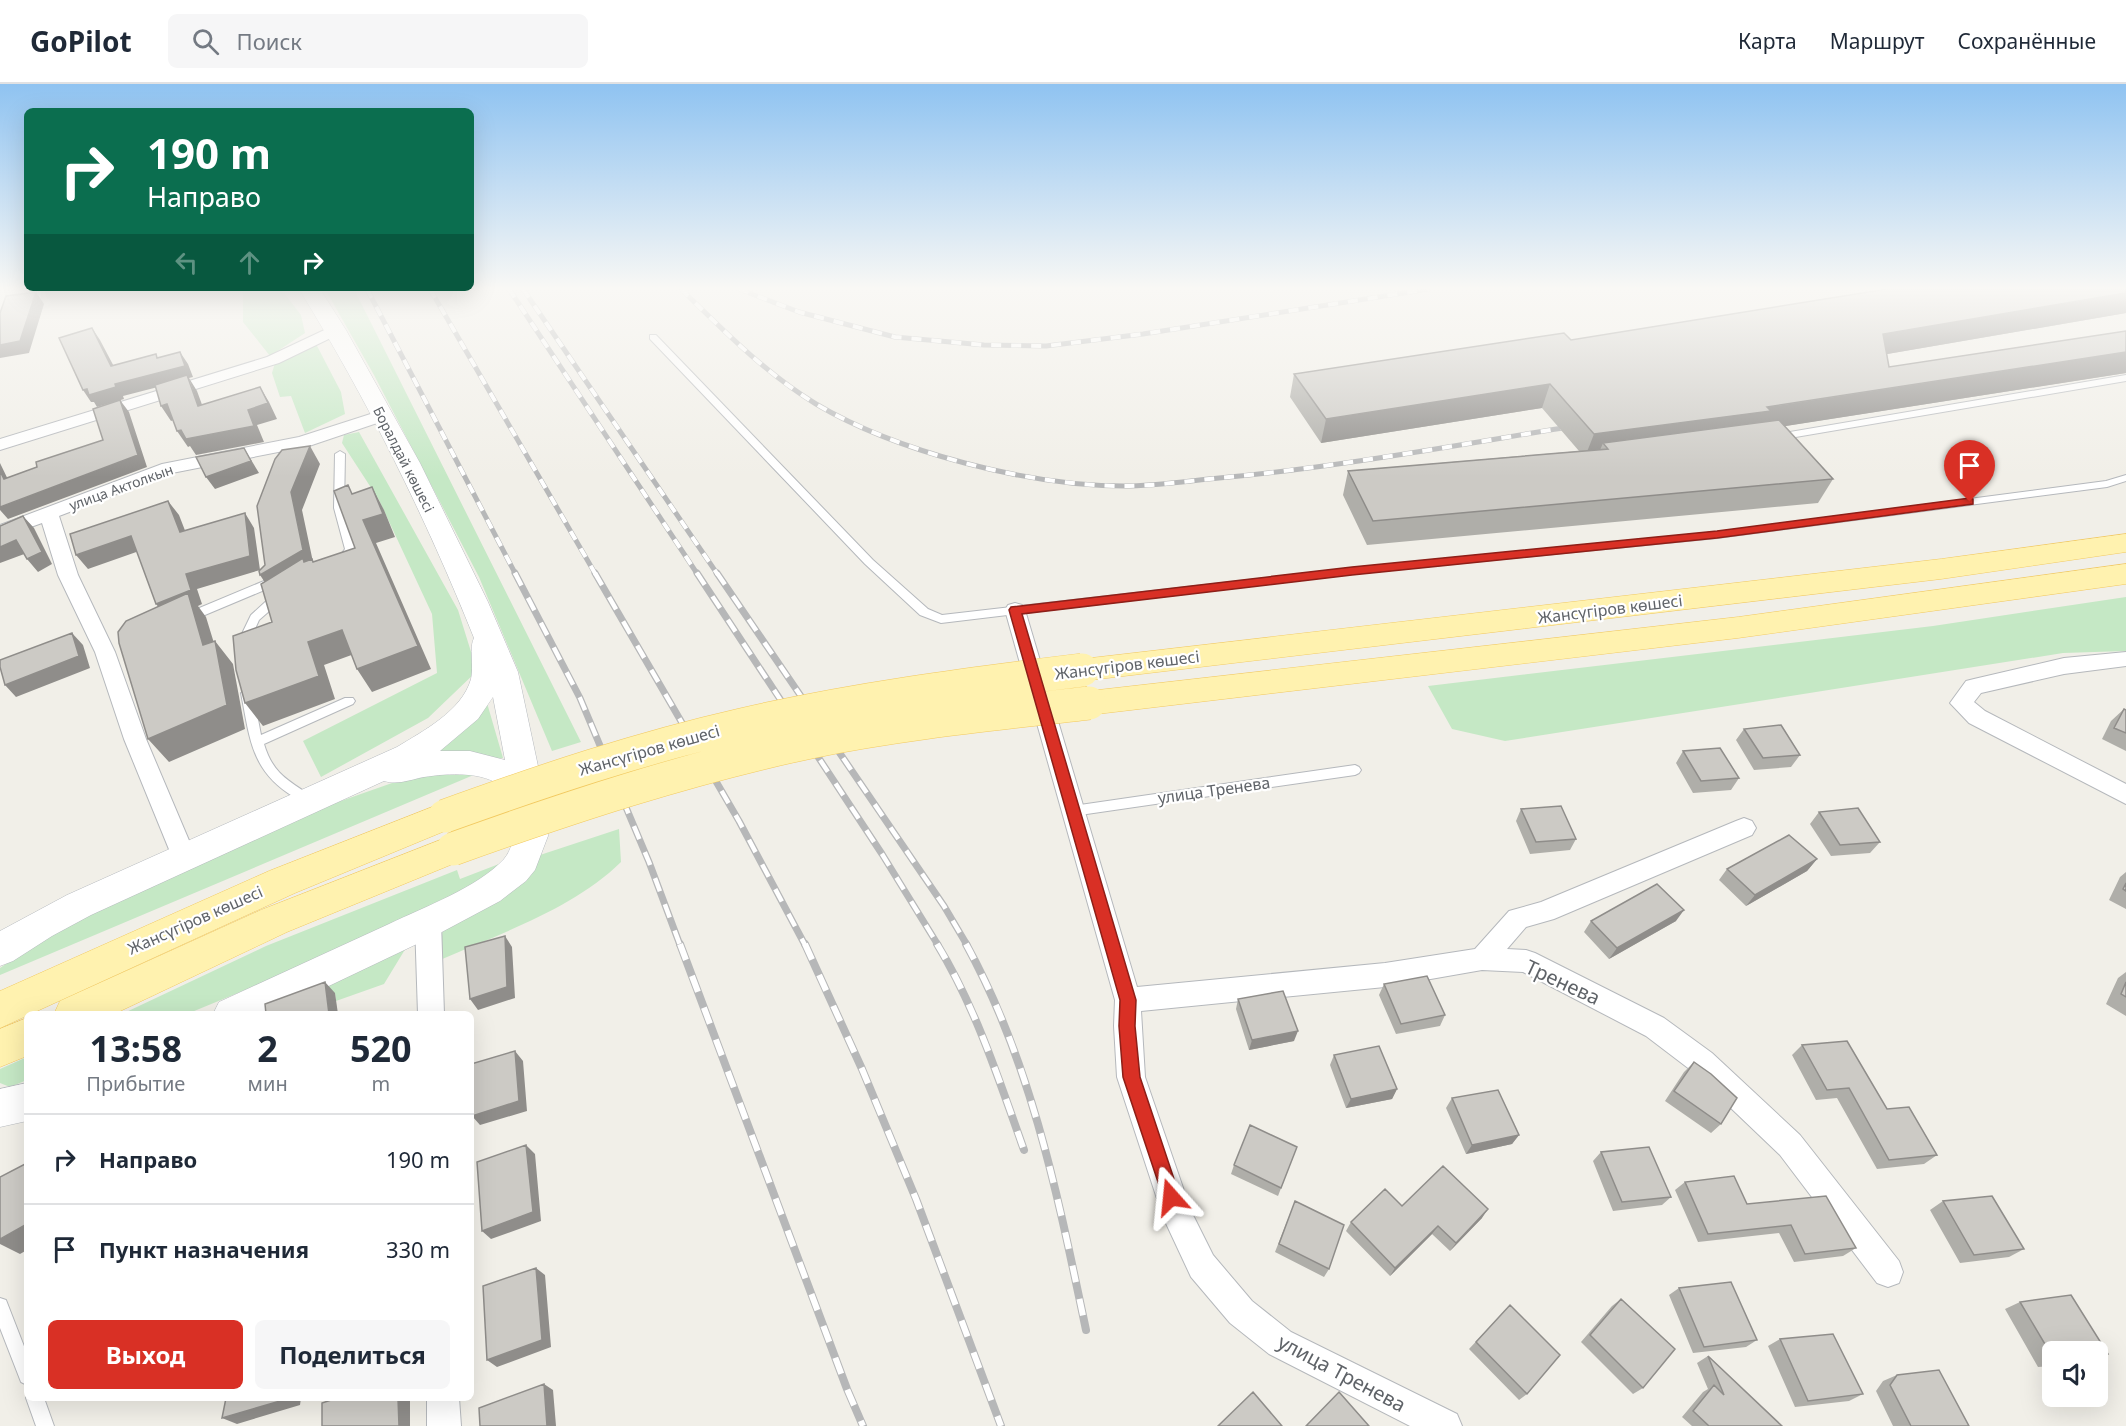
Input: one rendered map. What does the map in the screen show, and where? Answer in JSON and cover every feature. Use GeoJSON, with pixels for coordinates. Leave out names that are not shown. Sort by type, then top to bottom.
{"type":"FeatureCollection","features":[{"type":"Feature","properties":{"kind":"main road","name":"Боралдай көшесі"},"geometry":{"type":"LineString","coordinates":[[346,352],[383,415],[474,602]]}},
{"type":"Feature","properties":{"kind":"main road","name":"Жансүгіров көшесі"},"geometry":{"type":"LineString","coordinates":[[80,1011],[274,921],[449,832],[598,764],[741,725],[922,690],[1894,575],[2126,543]]}},
{"type":"Feature","properties":{"kind":"main road","name":"Жансүгіров көшесі"},"geometry":{"type":"LineString","coordinates":[[0,1010],[239,900],[388,837],[449,832],[600,798],[760,754],[907,725],[1781,622],[1938,602],[2126,574]]}},
{"type":"Feature","properties":{"kind":"main road"},"geometry":{"type":"LineString","coordinates":[[238,1011],[428,922],[488,891],[514,871],[523,860],[531,836],[529,799],[507,683],[474,602]]}},
{"type":"Feature","properties":{"kind":"main road"},"geometry":{"type":"LineString","coordinates":[[0,950],[59,915],[408,756],[453,726],[467,711],[488,676],[490,664],[474,602]]}},
{"type":"Feature","properties":{"kind":"main road"},"geometry":{"type":"LineString","coordinates":[[310,801],[408,768],[456,763],[484,766],[502,772],[514,778],[529,799]]}},
{"type":"Feature","properties":{"kind":"main road"},"geometry":{"type":"LineString","coordinates":[[0,1049],[24,1037]]}},
{"type":"Feature","properties":{"kind":"main road"},"geometry":{"type":"LineString","coordinates":[[0,1108],[24,1103]]}},
{"type":"Feature","properties":{"kind":"street"},"geometry":{"type":"LineString","coordinates":[[0,446],[273,360],[290,352]]}},
{"type":"Feature","properties":{"kind":"street","name":"улица Актолкын"},"geometry":{"type":"LineString","coordinates":[[0,532],[168,468],[303,442],[383,415]]}},
{"type":"Feature","properties":{"kind":"street"},"geometry":{"type":"LineString","coordinates":[[49,514],[68,575],[110,649],[135,739],[184,857]]}},
{"type":"Feature","properties":{"kind":"street","name":"улица Тренева"},"geometry":{"type":"LineString","coordinates":[[1015,610],[1128,1000],[1127,1026],[1131,1077],[1178,1217],[1202,1266],[1241,1312],[1280,1343],[1445,1426]]}},
{"type":"Feature","properties":{"kind":"street"},"geometry":{"type":"LineString","coordinates":[[2126,659],[2064,666],[1974,687],[1961,703],[1977,717],[2126,795]]}},
{"type":"Feature","properties":{"kind":"street"},"geometry":{"type":"LineString","coordinates":[[1482,959],[1518,919],[1545,911],[1744,828]]}},
{"type":"Feature","properties":{"kind":"street"},"geometry":{"type":"LineString","coordinates":[[428,922],[431,1011]]}},
{"type":"Feature","properties":{"kind":"street","name":"Тренева"},"geometry":{"type":"LineString","coordinates":[[1128,1000],[1385,975],[1482,959],[1526,961],[1655,1027],[1702,1062],[1790,1145],[1888,1272]]}},
{"type":"Feature","properties":{"kind":"street"},"geometry":{"type":"LineString","coordinates":[[443,1401],[444,1426]]}},
{"type":"Feature","properties":{"kind":"lane"},"geometry":{"type":"LineString","coordinates":[[667,352],[869,562],[924,612],[941,619],[1352,571],[1717,535],[2108,484],[2126,478]]}},
{"type":"Feature","properties":{"kind":"lane"},"geometry":{"type":"LineString","coordinates":[[1771,438],[2126,378]]}},
{"type":"Feature","properties":{"kind":"lane"},"geometry":{"type":"LineString","coordinates":[[292,458],[303,442]]}},
{"type":"Feature","properties":{"kind":"lane"},"geometry":{"type":"LineString","coordinates":[[328,568],[347,556],[350,549],[339,508],[340,454]]}},
{"type":"Feature","properties":{"kind":"lane"},"geometry":{"type":"LineString","coordinates":[[182,620],[270,583],[267,561]]}},
{"type":"Feature","properties":{"kind":"lane"},"geometry":{"type":"LineString","coordinates":[[240,658],[244,639],[255,618],[277,597],[291,588]]}},
{"type":"Feature","properties":{"kind":"lane"},"geometry":{"type":"LineString","coordinates":[[244,679],[257,742],[268,768],[275,777],[310,801]]}},
{"type":"Feature","properties":{"kind":"lane"},"geometry":{"type":"LineString","coordinates":[[257,742],[349,701]]}},
{"type":"Feature","properties":{"kind":"lane","name":"улица Тренева"},"geometry":{"type":"LineString","coordinates":[[1073,811],[1355,770]]}},
{"type":"Feature","properties":{"kind":"lane"},"geometry":{"type":"LineString","coordinates":[[0,1306],[24,1368]]}},
{"type":"Feature","properties":{"kind":"lane"},"geometry":{"type":"LineString","coordinates":[[36,1401],[45,1426]]}},
{"type":"Feature","properties":{"kind":"green space"},"geometry":{"type":"Polygon","coordinates":[[[300,352],[320,352],[341,392],[345,414],[305,433],[291,396],[280,397],[272,373],[275,363],[300,352]]]}},
{"type":"Feature","properties":{"kind":"green space"},"geometry":{"type":"Polygon","coordinates":[[[361,352],[385,352],[581,742],[552,751],[479,577],[361,352]]]}},
{"type":"Feature","properties":{"kind":"green space"},"geometry":{"type":"Polygon","coordinates":[[[359,432],[458,610],[477,671],[428,718],[321,777],[303,741],[437,673],[432,614],[379,500],[342,443],[344,435],[359,432]]]}},
{"type":"Feature","properties":{"kind":"green space"},"geometry":{"type":"Polygon","coordinates":[[[2126,597],[2126,651],[2063,653],[1505,741],[1452,729],[1428,686],[1933,626],[2126,597]]]}},
{"type":"Feature","properties":{"kind":"green space"},"geometry":{"type":"Polygon","coordinates":[[[487,703],[503,758],[426,759],[487,703]]]}},
{"type":"Feature","properties":{"kind":"green space"},"geometry":{"type":"Polygon","coordinates":[[[476,774],[0,975],[0,968],[81,913],[267,827],[412,776],[476,774]]]}},
{"type":"Feature","properties":{"kind":"green space"},"geometry":{"type":"Polygon","coordinates":[[[619,829],[621,862],[602,879],[559,907],[440,960],[443,925],[537,856],[619,829]]]}},
{"type":"Feature","properties":{"kind":"green space"},"geometry":{"type":"Polygon","coordinates":[[[512,859],[455,903],[194,1011],[128,1011],[266,946],[457,870],[460,879],[512,859]]]}},
{"type":"Feature","properties":{"kind":"green space"},"geometry":{"type":"Polygon","coordinates":[[[412,938],[384,984],[336,1001],[335,993],[255,1011],[412,938]]]}},
{"type":"Feature","properties":{"kind":"green space"},"geometry":{"type":"Polygon","coordinates":[[[24,1058],[24,1081],[10,1087],[0,1083],[0,1069],[24,1058]]]}},
{"type":"Feature","properties":{"kind":"building"},"geometry":{"type":"Polygon","coordinates":[[[65,352],[104,352],[111,366],[156,354],[157,358],[180,352],[185,366],[115,384],[116,387],[89,395],[87,389],[83,390],[65,352]]]}},
{"type":"Feature","properties":{"kind":"building"},"geometry":{"type":"Polygon","coordinates":[[[1441,352],[1886,352],[1889,367],[1990,352],[2126,352],[1767,407],[1771,411],[1594,434],[1550,384],[1326,419],[1294,374],[1441,352]]]}},
{"type":"Feature","properties":{"kind":"building"},"geometry":{"type":"Polygon","coordinates":[[[187,375],[198,406],[260,387],[268,403],[248,410],[254,426],[186,439],[181,430],[177,431],[167,404],[161,406],[155,385],[187,375]]]}},
{"type":"Feature","properties":{"kind":"building"},"geometry":{"type":"Polygon","coordinates":[[[120,400],[138,455],[0,507],[0,471],[4,479],[37,467],[36,462],[103,440],[93,409],[120,400]]]}},
{"type":"Feature","properties":{"kind":"building"},"geometry":{"type":"Polygon","coordinates":[[[1779,420],[1833,479],[1373,521],[1348,471],[1608,449],[1603,443],[1779,420]]]}},
{"type":"Feature","properties":{"kind":"building"},"geometry":{"type":"Polygon","coordinates":[[[310,446],[291,492],[303,550],[260,575],[259,571],[265,565],[257,506],[275,459],[282,450],[310,446]]]}},
{"type":"Feature","properties":{"kind":"building"},"geometry":{"type":"Polygon","coordinates":[[[244,448],[251,461],[206,477],[196,457],[244,448]]]}},
{"type":"Feature","properties":{"kind":"building"},"geometry":{"type":"Polygon","coordinates":[[[348,485],[352,494],[372,487],[383,514],[363,520],[418,646],[357,669],[342,630],[308,642],[319,676],[245,703],[236,670],[233,636],[272,622],[261,584],[303,558],[304,562],[312,559],[313,562],[355,548],[334,491],[348,485]]]}},
{"type":"Feature","properties":{"kind":"building"},"geometry":{"type":"Polygon","coordinates":[[[168,501],[180,532],[245,513],[250,556],[186,574],[191,590],[156,604],[131,536],[76,555],[70,534],[168,501]]]}},
{"type":"Feature","properties":{"kind":"building"},"geometry":{"type":"Polygon","coordinates":[[[23,516],[42,552],[27,559],[16,540],[0,547],[0,526],[23,516]]]}},
{"type":"Feature","properties":{"kind":"building"},"geometry":{"type":"Polygon","coordinates":[[[188,593],[203,645],[215,641],[227,705],[148,739],[119,643],[118,632],[126,621],[188,593]]]}},
{"type":"Feature","properties":{"kind":"building"},"geometry":{"type":"Polygon","coordinates":[[[72,633],[79,656],[5,685],[0,660],[72,633]]]}},
{"type":"Feature","properties":{"kind":"building"},"geometry":{"type":"Polygon","coordinates":[[[2124,709],[2126,710],[2126,733],[2114,728],[2124,709]]]}},
{"type":"Feature","properties":{"kind":"building"},"geometry":{"type":"Polygon","coordinates":[[[1781,725],[1800,755],[1763,758],[1744,729],[1781,725]]]}},
{"type":"Feature","properties":{"kind":"building"},"geometry":{"type":"Polygon","coordinates":[[[1720,748],[1739,778],[1701,781],[1683,751],[1720,748]]]}},
{"type":"Feature","properties":{"kind":"building"},"geometry":{"type":"Polygon","coordinates":[[[1561,806],[1576,839],[1536,842],[1521,809],[1561,806]]]}},
{"type":"Feature","properties":{"kind":"building"},"geometry":{"type":"Polygon","coordinates":[[[1858,808],[1880,842],[1840,845],[1819,812],[1858,808]]]}},
{"type":"Feature","properties":{"kind":"building"},"geometry":{"type":"Polygon","coordinates":[[[1789,835],[1817,859],[1755,895],[1727,869],[1789,835]]]}},
{"type":"Feature","properties":{"kind":"building"},"geometry":{"type":"Polygon","coordinates":[[[1657,884],[1684,910],[1617,948],[1591,921],[1657,884]]]}},
{"type":"Feature","properties":{"kind":"building"},"geometry":{"type":"Polygon","coordinates":[[[505,936],[507,987],[470,999],[465,947],[505,936]]]}},
{"type":"Feature","properties":{"kind":"building"},"geometry":{"type":"Polygon","coordinates":[[[1427,976],[1445,1015],[1401,1024],[1384,984],[1427,976]]]}},
{"type":"Feature","properties":{"kind":"building"},"geometry":{"type":"Polygon","coordinates":[[[325,982],[329,1011],[266,1011],[265,1004],[325,982]]]}},
{"type":"Feature","properties":{"kind":"building"},"geometry":{"type":"Polygon","coordinates":[[[2126,982],[2126,997],[2121,994],[2126,982]]]}},
{"type":"Feature","properties":{"kind":"building"},"geometry":{"type":"Polygon","coordinates":[[[1283,991],[1298,1031],[1252,1040],[1238,999],[1283,991]]]}},
{"type":"Feature","properties":{"kind":"building"},"geometry":{"type":"Polygon","coordinates":[[[1847,1041],[1887,1109],[1909,1107],[1937,1155],[1889,1160],[1849,1088],[1827,1090],[1802,1045],[1847,1041]]]}},
{"type":"Feature","properties":{"kind":"building"},"geometry":{"type":"Polygon","coordinates":[[[1379,1046],[1397,1089],[1351,1099],[1334,1055],[1379,1046]]]}},
{"type":"Feature","properties":{"kind":"building"},"geometry":{"type":"Polygon","coordinates":[[[515,1051],[519,1101],[474,1115],[474,1063],[515,1051]]]}},
{"type":"Feature","properties":{"kind":"building"},"geometry":{"type":"Polygon","coordinates":[[[1694,1062],[1737,1098],[1721,1124],[1674,1091],[1694,1062]]]}},
{"type":"Feature","properties":{"kind":"building"},"geometry":{"type":"Polygon","coordinates":[[[1498,1090],[1519,1135],[1472,1145],[1452,1098],[1498,1090]]]}},
{"type":"Feature","properties":{"kind":"building"},"geometry":{"type":"Polygon","coordinates":[[[1250,1125],[1297,1147],[1281,1188],[1234,1165],[1250,1125]]]}},
{"type":"Feature","properties":{"kind":"building"},"geometry":{"type":"Polygon","coordinates":[[[526,1145],[533,1212],[482,1231],[477,1162],[526,1145]]]}},
{"type":"Feature","properties":{"kind":"building"},"geometry":{"type":"Polygon","coordinates":[[[1649,1147],[1671,1197],[1622,1202],[1601,1152],[1649,1147]]]}},
{"type":"Feature","properties":{"kind":"building"},"geometry":{"type":"Polygon","coordinates":[[[24,1165],[24,1226],[0,1239],[0,1177],[24,1165]]]}},
{"type":"Feature","properties":{"kind":"building"},"geometry":{"type":"Polygon","coordinates":[[[1443,1166],[1488,1209],[1456,1243],[1438,1226],[1395,1268],[1351,1222],[1385,1189],[1402,1206],[1443,1166]]]}},
{"type":"Feature","properties":{"kind":"building"},"geometry":{"type":"Polygon","coordinates":[[[1734,1176],[1747,1204],[1826,1196],[1856,1248],[1805,1254],[1791,1225],[1708,1234],[1685,1182],[1734,1176]]]}},
{"type":"Feature","properties":{"kind":"building"},"geometry":{"type":"Polygon","coordinates":[[[1992,1196],[2024,1249],[1974,1255],[1943,1201],[1992,1196]]]}},
{"type":"Feature","properties":{"kind":"building"},"geometry":{"type":"Polygon","coordinates":[[[1295,1201],[1344,1225],[1329,1269],[1279,1244],[1295,1201]]]}},
{"type":"Feature","properties":{"kind":"building"},"geometry":{"type":"Polygon","coordinates":[[[536,1268],[542,1340],[487,1360],[483,1286],[536,1268]]]}},
{"type":"Feature","properties":{"kind":"building"},"geometry":{"type":"Polygon","coordinates":[[[1731,1282],[1757,1340],[1704,1347],[1679,1288],[1731,1282]]]}},
{"type":"Feature","properties":{"kind":"building"},"geometry":{"type":"Polygon","coordinates":[[[2071,1295],[2100,1341],[2043,1341],[2020,1302],[2071,1295]]]}},
{"type":"Feature","properties":{"kind":"building"},"geometry":{"type":"Polygon","coordinates":[[[1621,1299],[1675,1349],[1643,1388],[1590,1335],[1621,1299]]]}},
{"type":"Feature","properties":{"kind":"building"},"geometry":{"type":"Polygon","coordinates":[[[1510,1305],[1560,1355],[1527,1394],[1476,1342],[1510,1305]]]}},
{"type":"Feature","properties":{"kind":"building"},"geometry":{"type":"Polygon","coordinates":[[[1833,1334],[1863,1394],[1808,1401],[1780,1339],[1833,1334]]]}},
{"type":"Feature","properties":{"kind":"building"},"geometry":{"type":"Polygon","coordinates":[[[1708,1356],[1782,1426],[1709,1426],[1693,1411],[1714,1385],[1724,1395],[1708,1356]]]}},
{"type":"Feature","properties":{"kind":"building"},"geometry":{"type":"Polygon","coordinates":[[[1939,1370],[1969,1426],[1911,1426],[1890,1385],[1897,1375],[1939,1370]]]}},
{"type":"Feature","properties":{"kind":"building"},"geometry":{"type":"Polygon","coordinates":[[[544,1384],[547,1426],[480,1426],[479,1408],[544,1384]]]}},
{"type":"Feature","properties":{"kind":"building"},"geometry":{"type":"Polygon","coordinates":[[[1253,1392],[1282,1426],[1218,1426],[1253,1392]]]}},
{"type":"Feature","properties":{"kind":"building"},"geometry":{"type":"Polygon","coordinates":[[[1339,1392],[1369,1426],[1306,1426],[1339,1392]]]}},
{"type":"Feature","properties":{"kind":"building"},"geometry":{"type":"Polygon","coordinates":[[[225,1401],[280,1401],[222,1418],[225,1401]]]}},
{"type":"Feature","properties":{"kind":"building"},"geometry":{"type":"Polygon","coordinates":[[[328,1401],[398,1401],[399,1426],[322,1426],[322,1403],[328,1401]]]}},
{"type":"Feature","properties":{"kind":"railway"},"geometry":{"type":"LineString","coordinates":[[400,352],[516,575]]}},
{"type":"Feature","properties":{"kind":"railway"},"geometry":{"type":"LineString","coordinates":[[466,352],[596,575]]}},
{"type":"Feature","properties":{"kind":"railway"},"geometry":{"type":"LineString","coordinates":[[550,352],[698,575]]}},
{"type":"Feature","properties":{"kind":"railway"},"geometry":{"type":"LineString","coordinates":[[566,352],[718,575]]}},
{"type":"Feature","properties":{"kind":"railway"},"geometry":{"type":"LineString","coordinates":[[747,352],[779,379],[816,404],[885,437],[924,451],[1006,473],[1087,484],[1148,485],[1264,473],[1353,462],[1575,426]]}},
{"type":"Feature","properties":{"kind":"railway"},"geometry":{"type":"LineString","coordinates":[[515,573],[580,698],[649,862],[680,945]]}},
{"type":"Feature","properties":{"kind":"railway"},"geometry":{"type":"LineString","coordinates":[[595,573],[739,821],[805,945]]}},
{"type":"Feature","properties":{"kind":"railway"},"geometry":{"type":"LineString","coordinates":[[697,573],[882,854],[938,945]]}},
{"type":"Feature","properties":{"kind":"railway"},"geometry":{"type":"LineString","coordinates":[[717,573],[944,906],[967,945]]}},
{"type":"Feature","properties":{"kind":"railway"},"geometry":{"type":"LineString","coordinates":[[680,944],[847,1389],[863,1426]]}},
{"type":"Feature","properties":{"kind":"railway"},"geometry":{"type":"LineString","coordinates":[[805,944],[862,1069],[916,1199],[1001,1426]]}},
{"type":"Feature","properties":{"kind":"railway"},"geometry":{"type":"LineString","coordinates":[[937,944],[964,993],[975,1019],[1024,1150]]}},
{"type":"Feature","properties":{"kind":"railway"},"geometry":{"type":"LineString","coordinates":[[966,944],[1009,1036],[1026,1084],[1065,1230],[1086,1330]]}},
{"type":"Feature","properties":{"kind":"route"},"geometry":{"type":"LineString","coordinates":[[1171,1197],[1131,1077],[1127,1026],[1128,1000],[1123,981],[1015,610],[1352,571],[1717,535],[1970,502]]}}]}
